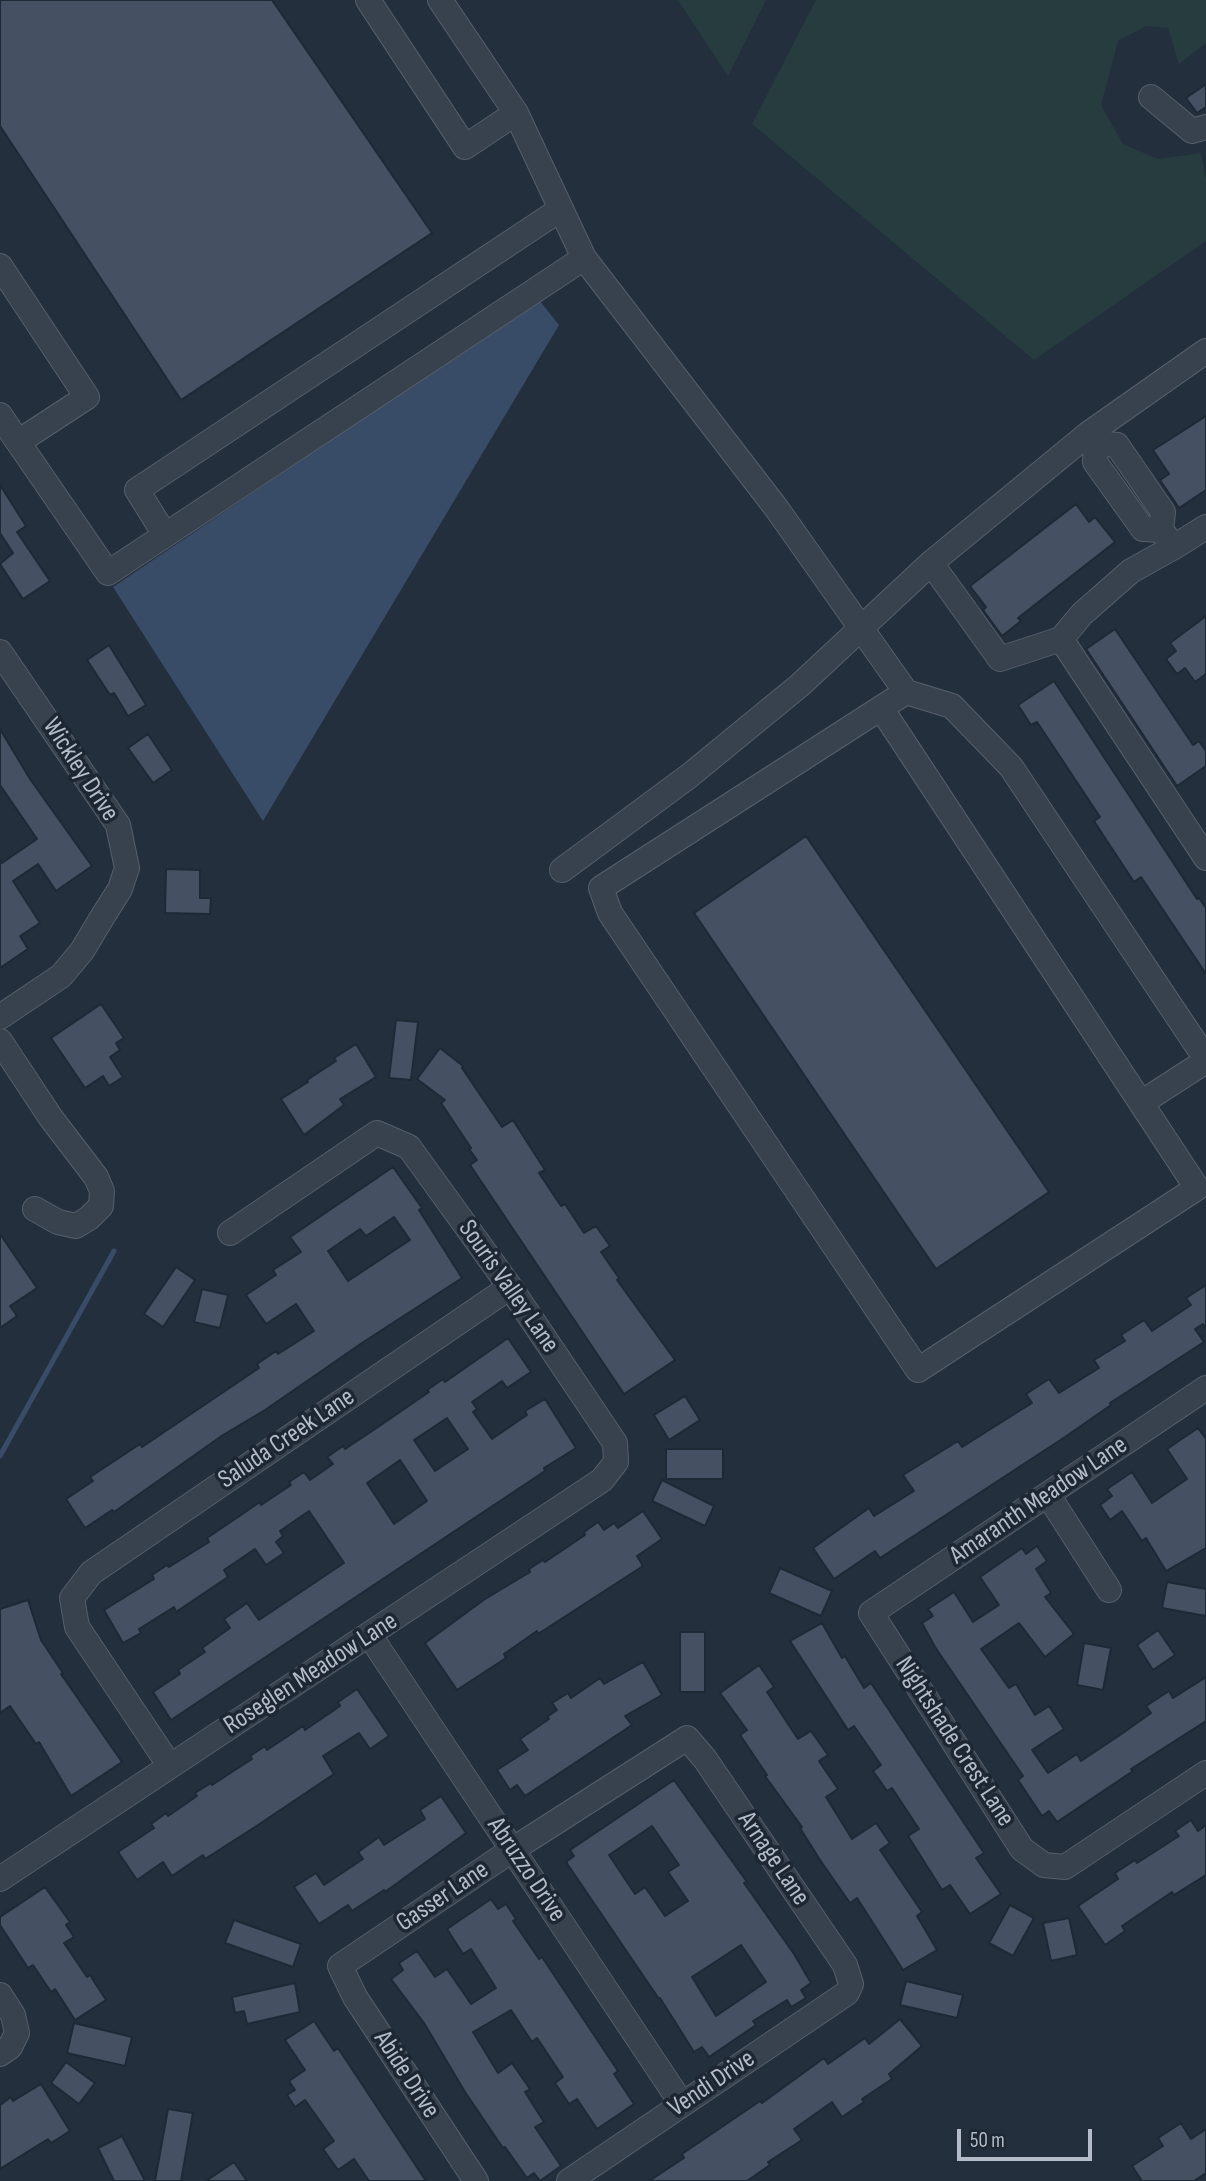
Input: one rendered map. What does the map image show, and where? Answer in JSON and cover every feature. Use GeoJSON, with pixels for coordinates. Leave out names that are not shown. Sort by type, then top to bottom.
{"type":"FeatureCollection","features":[{"type":"Feature","properties":{"kind":"street"},"geometry":{"type":"LineString","coordinates":[[368,0],[465,147],[516,113]]}},
{"type":"Feature","properties":{"kind":"street"},"geometry":{"type":"LineString","coordinates":[[440,0],[516,113],[584,258],[778,509],[906,692],[952,706],[1011,767],[1206,1060],[1141,1103]]}},
{"type":"Feature","properties":{"kind":"street"},"geometry":{"type":"LineString","coordinates":[[1151,97],[1192,131],[1206,127]]}},
{"type":"Feature","properties":{"kind":"street"},"geometry":{"type":"LineString","coordinates":[[165,535],[137,491],[561,209]]}},
{"type":"Feature","properties":{"kind":"street"},"geometry":{"type":"LineString","coordinates":[[0,415],[108,573],[584,258]]}},
{"type":"Feature","properties":{"kind":"street"},"geometry":{"type":"LineString","coordinates":[[0,265],[87,397],[18,442]]}},
{"type":"Feature","properties":{"kind":"street"},"geometry":{"type":"LineString","coordinates":[[881,708],[1197,1188],[918,1370],[610,913],[601,888],[570,864],[689,776],[800,685],[931,563],[1206,351]]}},
{"type":"Feature","properties":{"kind":"street"},"geometry":{"type":"LineString","coordinates":[[1092,438],[1095,462],[1143,529],[1168,539]]}},
{"type":"Feature","properties":{"kind":"street"},"geometry":{"type":"LineString","coordinates":[[931,563],[1000,659],[1061,639],[1082,614],[1168,539],[1206,527]]}},
{"type":"Feature","properties":{"kind":"street"},"geometry":{"type":"LineString","coordinates":[[1061,639],[1206,858]]}},
{"type":"Feature","properties":{"kind":"street","name":"Wickley Drive"},"geometry":{"type":"LineString","coordinates":[[0,652],[118,825],[127,868],[120,889],[82,951],[61,976],[0,1017]]}},
{"type":"Feature","properties":{"kind":"street"},"geometry":{"type":"LineString","coordinates":[[601,888],[906,692]]}},
{"type":"Feature","properties":{"kind":"street"},"geometry":{"type":"LineString","coordinates":[[0,1041],[51,1118],[96,1177],[102,1191],[101,1206],[89,1219],[76,1226],[58,1222],[36,1209]]}},
{"type":"Feature","properties":{"kind":"street","name":"Souris Valley Lane"},"geometry":{"type":"LineString","coordinates":[[230,1233],[377,1133],[409,1147],[510,1287],[615,1443],[616,1462]]}},
{"type":"Feature","properties":{"kind":"street","name":"Saluda Creek Lane"},"geometry":{"type":"LineString","coordinates":[[170,1766],[77,1627],[72,1598],[91,1573],[510,1287]]}},
{"type":"Feature","properties":{"kind":"street","name":"Amaranth Meadow Lane"},"geometry":{"type":"LineString","coordinates":[[871,1613],[1206,1388]]}},
{"type":"Feature","properties":{"kind":"street","name":"Roseglen Meadow Lane"},"geometry":{"type":"LineString","coordinates":[[0,1880],[602,1480],[616,1462]]}},
{"type":"Feature","properties":{"kind":"street"},"geometry":{"type":"LineString","coordinates":[[1048,1495],[1109,1590]]}},
{"type":"Feature","properties":{"kind":"street","name":"Nightshade Crest Lane"},"geometry":{"type":"LineString","coordinates":[[871,1613],[1022,1849],[1044,1865],[1065,1867],[1206,1773]]}},
{"type":"Feature","properties":{"kind":"street","name":"Abruzzo Drive"},"geometry":{"type":"LineString","coordinates":[[370,1636],[682,2105]]}},
{"type":"Feature","properties":{"kind":"street","name":"Gasser Lane"},"geometry":{"type":"LineString","coordinates":[[340,1966],[512,1850],[687,1738]]}},
{"type":"Feature","properties":{"kind":"street","name":"Arnage Lane"},"geometry":{"type":"LineString","coordinates":[[687,1738],[705,1759],[845,1965],[851,1984]]}},
{"type":"Feature","properties":{"kind":"street","name":"Abide Drive"},"geometry":{"type":"LineString","coordinates":[[340,1966],[355,1997],[476,2181]]}},
{"type":"Feature","properties":{"kind":"street","name":"Vendi Drive"},"geometry":{"type":"LineString","coordinates":[[569,2181],[847,1993],[851,1984]]}},
{"type":"Feature","properties":{"kind":"street"},"geometry":{"type":"LineString","coordinates":[[0,1995],[13,2015],[18,2033],[10,2047],[0,2054]]}},
{"type":"Feature","properties":{"kind":"green space"},"geometry":{"type":"Polygon","coordinates":[[[678,0],[766,0],[728,76],[678,0]]]}},
{"type":"Feature","properties":{"kind":"green space"},"geometry":{"type":"Polygon","coordinates":[[[816,0],[1206,0],[1206,43],[1179,64],[1168,28],[1146,26],[1118,41],[1101,105],[1123,144],[1158,159],[1201,153],[1206,179],[1206,241],[1034,360],[752,124],[816,0]]]}},
{"type":"Feature","properties":{"kind":"water"},"geometry":{"type":"Polygon","coordinates":[[[539,300],[559,325],[263,821],[113,587],[539,300]]]}},
{"type":"Feature","properties":{"kind":"building"},"geometry":{"type":"Polygon","coordinates":[[[0,0],[272,0],[432,233],[181,400],[0,126],[0,0]]]}},
{"type":"Feature","properties":{"kind":"building"},"geometry":{"type":"Polygon","coordinates":[[[1206,84],[1206,107],[1197,113],[1186,98],[1206,84]]]}},
{"type":"Feature","properties":{"kind":"building"},"geometry":{"type":"Polygon","coordinates":[[[1206,416],[1206,490],[1179,508],[1160,480],[1169,474],[1153,450],[1206,416]]]}},
{"type":"Feature","properties":{"kind":"building"},"geometry":{"type":"Polygon","coordinates":[[[0,485],[26,526],[17,532],[50,581],[23,599],[0,564],[13,553],[0,533],[0,485]]]}},
{"type":"Feature","properties":{"kind":"building"},"geometry":{"type":"Polygon","coordinates":[[[1076,504],[1089,522],[1095,517],[1115,542],[1018,618],[1021,621],[1002,636],[983,610],[986,607],[970,586],[1076,504]]]}},
{"type":"Feature","properties":{"kind":"building"},"geometry":{"type":"Polygon","coordinates":[[[1206,616],[1206,674],[1195,682],[1185,668],[1177,674],[1166,659],[1176,651],[1170,643],[1206,616]]]}},
{"type":"Feature","properties":{"kind":"building"},"geometry":{"type":"Polygon","coordinates":[[[1115,629],[1193,745],[1199,741],[1206,751],[1206,766],[1177,786],[1086,649],[1115,629]]]}},
{"type":"Feature","properties":{"kind":"building"},"geometry":{"type":"Polygon","coordinates":[[[109,645],[146,705],[128,716],[114,693],[110,695],[87,660],[109,645]]]}},
{"type":"Feature","properties":{"kind":"building"},"geometry":{"type":"Polygon","coordinates":[[[1054,681],[1197,899],[1199,898],[1206,908],[1206,974],[1141,877],[1134,882],[1094,821],[1100,817],[1037,722],[1031,725],[1018,705],[1054,681]]]}},
{"type":"Feature","properties":{"kind":"building"},"geometry":{"type":"Polygon","coordinates":[[[0,729],[30,779],[92,866],[56,891],[38,864],[13,881],[40,923],[20,936],[28,949],[0,968],[0,860],[2,863],[37,839],[0,785],[0,729]]]}},
{"type":"Feature","properties":{"kind":"building"},"geometry":{"type":"Polygon","coordinates":[[[148,734],[172,770],[153,783],[128,748],[148,734]]]}},
{"type":"Feature","properties":{"kind":"building"},"geometry":{"type":"Polygon","coordinates":[[[806,836],[1049,1192],[936,1269],[694,913],[806,836]]]}},
{"type":"Feature","properties":{"kind":"building"},"geometry":{"type":"Polygon","coordinates":[[[166,869],[200,870],[200,898],[211,898],[210,914],[165,913],[166,869]]]}},
{"type":"Feature","properties":{"kind":"building"},"geometry":{"type":"Polygon","coordinates":[[[101,1004],[124,1038],[116,1043],[120,1050],[110,1057],[123,1077],[109,1086],[103,1076],[85,1088],[51,1038],[101,1004]]]}},
{"type":"Feature","properties":{"kind":"building"},"geometry":{"type":"Polygon","coordinates":[[[396,1020],[418,1022],[411,1080],[389,1078],[396,1020]]]}},
{"type":"Feature","properties":{"kind":"building"},"geometry":{"type":"Polygon","coordinates":[[[356,1044],[376,1077],[340,1099],[344,1105],[304,1135],[281,1099],[308,1082],[307,1080],[336,1061],[334,1058],[356,1044]]]}},
{"type":"Feature","properties":{"kind":"building"},"geometry":{"type":"Polygon","coordinates":[[[440,1048],[463,1066],[502,1127],[513,1120],[545,1170],[539,1173],[561,1206],[565,1204],[584,1233],[596,1226],[610,1246],[601,1252],[619,1278],[617,1280],[675,1360],[624,1394],[470,1165],[477,1160],[441,1103],[445,1100],[417,1079],[440,1048]]]}},
{"type":"Feature","properties":{"kind":"building"},"geometry":{"type":"Polygon","coordinates":[[[393,1167],[422,1208],[419,1210],[462,1278],[265,1410],[223,1435],[114,1512],[112,1510],[85,1528],[66,1499],[93,1481],[90,1477],[140,1444],[142,1447],[259,1368],[257,1364],[276,1351],[278,1354],[314,1331],[296,1304],[266,1324],[246,1295],[276,1275],[273,1270],[301,1252],[290,1237],[393,1167]],[[394,1217],[366,1236],[360,1229],[328,1251],[348,1281],[410,1240],[394,1217]]]}},
{"type":"Feature","properties":{"kind":"building"},"geometry":{"type":"Polygon","coordinates":[[[0,1234],[37,1288],[10,1306],[17,1316],[0,1328],[0,1234]]]}},
{"type":"Feature","properties":{"kind":"building"},"geometry":{"type":"Polygon","coordinates":[[[176,1267],[195,1280],[163,1327],[144,1314],[176,1267]]]}},
{"type":"Feature","properties":{"kind":"building"},"geometry":{"type":"Polygon","coordinates":[[[1206,1285],[1206,1328],[1203,1324],[1195,1329],[1204,1342],[880,1558],[875,1551],[834,1579],[813,1548],[869,1508],[874,1516],[914,1491],[903,1475],[958,1441],[962,1447],[1032,1403],[1026,1394],[1049,1379],[1059,1393],[1099,1368],[1094,1360],[1125,1341],[1121,1335],[1144,1320],[1152,1331],[1191,1305],[1186,1298],[1206,1285]]]}},
{"type":"Feature","properties":{"kind":"building"},"geometry":{"type":"Polygon","coordinates":[[[202,1289],[228,1295],[220,1328],[194,1322],[202,1289]]]}},
{"type":"Feature","properties":{"kind":"building"},"geometry":{"type":"Polygon","coordinates":[[[508,1338],[531,1372],[507,1388],[502,1381],[472,1402],[477,1409],[473,1412],[492,1439],[527,1415],[525,1411],[545,1399],[576,1448],[171,1720],[153,1692],[180,1674],[178,1670],[205,1652],[202,1648],[230,1628],[224,1619],[247,1603],[259,1620],[344,1563],[309,1511],[280,1531],[283,1536],[276,1542],[284,1553],[266,1565],[255,1549],[224,1570],[228,1577],[176,1612],[174,1607],[139,1629],[141,1633],[123,1643],[104,1610],[154,1579],[152,1575],[167,1565],[169,1567],[209,1542],[207,1538],[260,1502],[261,1505],[291,1485],[289,1482],[304,1472],[310,1480],[333,1464],[327,1457],[343,1446],[345,1449],[378,1427],[429,1392],[427,1390],[443,1379],[445,1382],[508,1338]],[[447,1418],[414,1440],[435,1471],[468,1449],[447,1418]],[[400,1460],[367,1483],[394,1524],[427,1501],[400,1460]]]}},
{"type":"Feature","properties":{"kind":"building"},"geometry":{"type":"Polygon","coordinates":[[[685,1396],[700,1420],[669,1440],[654,1415],[685,1396]]]}},
{"type":"Feature","properties":{"kind":"building"},"geometry":{"type":"Polygon","coordinates":[[[1198,1428],[1206,1439],[1206,1548],[1166,1571],[1146,1538],[1142,1541],[1122,1511],[1110,1520],[1100,1505],[1112,1496],[1107,1489],[1132,1472],[1152,1503],[1187,1479],[1167,1449],[1198,1428]]]}},
{"type":"Feature","properties":{"kind":"building"},"geometry":{"type":"Polygon","coordinates":[[[666,1449],[723,1449],[723,1479],[666,1479],[666,1449]]]}},
{"type":"Feature","properties":{"kind":"building"},"geometry":{"type":"Polygon","coordinates":[[[662,1480],[714,1506],[705,1526],[652,1501],[662,1480]]]}},
{"type":"Feature","properties":{"kind":"building"},"geometry":{"type":"Polygon","coordinates":[[[643,1511],[662,1539],[637,1556],[643,1566],[538,1634],[537,1631],[504,1654],[506,1658],[457,1690],[425,1643],[485,1599],[530,1572],[529,1569],[543,1560],[545,1562],[585,1535],[584,1532],[598,1522],[604,1530],[614,1523],[618,1528],[643,1511]]]}},
{"type":"Feature","properties":{"kind":"building"},"geometry":{"type":"Polygon","coordinates":[[[1037,1546],[1047,1561],[1036,1569],[1051,1593],[1045,1597],[1074,1634],[1045,1657],[1019,1623],[981,1649],[1009,1688],[1016,1684],[1035,1715],[1049,1706],[1064,1729],[1032,1750],[1048,1773],[1077,1754],[1081,1761],[1120,1735],[1151,1713],[1146,1706],[1169,1691],[1173,1698],[1206,1677],[1206,1721],[1131,1769],[1133,1771],[1057,1822],[1049,1811],[1042,1816],[1018,1780],[1023,1776],[935,1647],[922,1623],[933,1616],[928,1609],[954,1592],[973,1622],[999,1605],[980,1577],[1022,1548],[1026,1554],[1037,1546]]]}},
{"type":"Feature","properties":{"kind":"building"},"geometry":{"type":"Polygon","coordinates":[[[780,1568],[832,1591],[821,1616],[769,1593],[780,1568]]]}},
{"type":"Feature","properties":{"kind":"building"},"geometry":{"type":"Polygon","coordinates":[[[1167,1582],[1206,1589],[1206,1616],[1162,1608],[1167,1582]]]}},
{"type":"Feature","properties":{"kind":"building"},"geometry":{"type":"Polygon","coordinates":[[[28,1600],[41,1640],[63,1673],[61,1674],[122,1762],[71,1796],[39,1742],[36,1744],[10,1706],[0,1713],[0,1609],[28,1600]]]}},
{"type":"Feature","properties":{"kind":"building"},"geometry":{"type":"Polygon","coordinates":[[[822,1623],[842,1658],[845,1656],[864,1688],[871,1683],[984,1853],[976,1858],[1001,1894],[970,1914],[950,1885],[942,1890],[908,1836],[919,1829],[892,1788],[887,1791],[873,1771],[881,1765],[854,1726],[848,1730],[790,1641],[822,1623]]]}},
{"type":"Feature","properties":{"kind":"building"},"geometry":{"type":"Polygon","coordinates":[[[1158,1630],[1175,1655],[1153,1670],[1137,1645],[1158,1630]]]}},
{"type":"Feature","properties":{"kind":"building"},"geometry":{"type":"Polygon","coordinates":[[[680,1632],[705,1632],[705,1692],[680,1692],[680,1632]]]}},
{"type":"Feature","properties":{"kind":"building"},"geometry":{"type":"Polygon","coordinates":[[[1084,1643],[1111,1648],[1103,1690],[1077,1685],[1084,1643]]]}},
{"type":"Feature","properties":{"kind":"building"},"geometry":{"type":"Polygon","coordinates":[[[643,1662],[662,1695],[625,1716],[632,1725],[525,1796],[517,1785],[510,1790],[497,1770],[528,1750],[520,1739],[549,1719],[547,1717],[557,1710],[552,1703],[568,1693],[571,1698],[600,1678],[604,1684],[643,1662]]]}},
{"type":"Feature","properties":{"kind":"building"},"geometry":{"type":"Polygon","coordinates":[[[759,1665],[774,1687],[767,1692],[798,1739],[811,1731],[828,1755],[819,1761],[838,1789],[826,1797],[852,1839],[876,1823],[890,1843],[880,1850],[922,1912],[917,1916],[937,1950],[903,1970],[857,1898],[850,1903],[820,1860],[800,1828],[802,1827],[765,1776],[767,1775],[740,1735],[747,1730],[720,1693],[759,1665]]]}},
{"type":"Feature","properties":{"kind":"building"},"geometry":{"type":"Polygon","coordinates":[[[357,1689],[389,1736],[370,1749],[359,1733],[323,1756],[334,1774],[255,1827],[205,1859],[203,1855],[172,1876],[163,1862],[137,1880],[118,1852],[154,1828],[151,1824],[166,1813],[168,1816],[197,1796],[195,1793],[252,1759],[250,1756],[265,1746],[267,1750],[303,1726],[305,1730],[340,1706],[338,1702],[357,1689]]]}},
{"type":"Feature","properties":{"kind":"building"},"geometry":{"type":"Polygon","coordinates":[[[674,1780],[747,1882],[744,1883],[794,1954],[811,1983],[801,1990],[806,1998],[791,2007],[787,2000],[753,2021],[756,2025],[709,2057],[702,2047],[694,2052],[566,1862],[574,1856],[570,1850],[674,1780]],[[652,1826],[609,1855],[635,1894],[645,1887],[665,1916],[688,1901],[668,1872],[679,1865],[652,1826]],[[741,1945],[692,1977],[716,2016],[766,1982],[741,1945]]]}},
{"type":"Feature","properties":{"kind":"building"},"geometry":{"type":"Polygon","coordinates":[[[441,1796],[466,1833],[385,1892],[384,1890],[352,1911],[348,1905],[319,1924],[294,1887],[316,1873],[324,1885],[363,1859],[358,1852],[379,1837],[384,1845],[425,1819],[420,1810],[441,1796]]]}},
{"type":"Feature","properties":{"kind":"building"},"geometry":{"type":"Polygon","coordinates":[[[1191,1820],[1198,1831],[1206,1825],[1206,1875],[1174,1895],[1172,1892],[1122,1926],[1125,1931],[1105,1945],[1078,1906],[1118,1879],[1115,1873],[1135,1860],[1137,1863],[1179,1836],[1175,1831],[1191,1820]]]}},
{"type":"Feature","properties":{"kind":"building"},"geometry":{"type":"Polygon","coordinates":[[[45,1887],[70,1922],[66,1925],[74,1937],[64,1943],[106,2000],[75,2020],[55,1989],[51,1992],[33,1965],[28,1968],[0,1925],[0,1917],[45,1887]]]}},
{"type":"Feature","properties":{"kind":"building"},"geometry":{"type":"Polygon","coordinates":[[[491,1899],[498,1909],[506,1904],[516,1919],[513,1921],[539,1959],[542,1957],[618,2071],[614,2074],[634,2104],[597,2129],[577,2099],[569,2104],[555,2083],[563,2077],[537,2038],[532,2042],[511,2010],[473,2032],[498,2073],[512,2063],[530,2089],[525,2092],[544,2122],[535,2127],[561,2166],[540,2181],[534,2173],[527,2178],[505,2147],[503,2148],[465,2092],[424,2023],[391,1979],[403,1970],[399,1963],[417,1951],[435,1977],[447,1969],[471,2004],[496,1988],[471,1949],[463,1954],[447,1929],[491,1899]]]}},
{"type":"Feature","properties":{"kind":"building"},"geometry":{"type":"Polygon","coordinates":[[[1010,1905],[1034,1918],[1013,1956],[989,1943],[1010,1905]]]}},
{"type":"Feature","properties":{"kind":"building"},"geometry":{"type":"Polygon","coordinates":[[[1069,1918],[1077,1955],[1051,1961],[1043,1923],[1069,1918]]]}},
{"type":"Feature","properties":{"kind":"building"},"geometry":{"type":"Polygon","coordinates":[[[234,1920],[301,1944],[293,1967],[225,1943],[234,1920]]]}},
{"type":"Feature","properties":{"kind":"building"},"geometry":{"type":"Polygon","coordinates":[[[906,1981],[963,1995],[957,2018],[900,2005],[906,1981]]]}},
{"type":"Feature","properties":{"kind":"building"},"geometry":{"type":"Polygon","coordinates":[[[295,1983],[300,2012],[247,2024],[244,2011],[235,2013],[232,1997],[295,1983]]]}},
{"type":"Feature","properties":{"kind":"building"},"geometry":{"type":"Polygon","coordinates":[[[900,2019],[922,2046],[889,2074],[892,2079],[862,2099],[864,2102],[842,2117],[832,2102],[794,2129],[802,2140],[768,2162],[770,2165],[747,2181],[649,2181],[684,2158],[682,2154],[760,2101],[762,2103],[824,2058],[828,2064],[865,2038],[869,2044],[900,2019]]]}},
{"type":"Feature","properties":{"kind":"building"},"geometry":{"type":"Polygon","coordinates":[[[314,2021],[334,2051],[338,2048],[426,2181],[369,2181],[354,2159],[338,2170],[323,2149],[334,2141],[305,2100],[295,2107],[287,2095],[295,2090],[289,2081],[305,2070],[285,2040],[314,2021]]]}},
{"type":"Feature","properties":{"kind":"building"},"geometry":{"type":"Polygon","coordinates":[[[74,2023],[132,2037],[125,2066],[67,2053],[74,2023]]]}},
{"type":"Feature","properties":{"kind":"building"},"geometry":{"type":"Polygon","coordinates":[[[66,2062],[95,2083],[79,2104],[51,2083],[66,2062]]]}},
{"type":"Feature","properties":{"kind":"building"},"geometry":{"type":"Polygon","coordinates":[[[41,2084],[70,2131],[51,2143],[48,2139],[0,2169],[0,2105],[11,2097],[13,2101],[41,2084]]]}},
{"type":"Feature","properties":{"kind":"building"},"geometry":{"type":"Polygon","coordinates":[[[168,2109],[193,2113],[181,2181],[155,2181],[168,2109]]]}},
{"type":"Feature","properties":{"kind":"building"},"geometry":{"type":"Polygon","coordinates":[[[1181,2123],[1191,2139],[1206,2129],[1206,2173],[1194,2181],[1142,2181],[1132,2166],[1163,2146],[1158,2138],[1181,2123]]]}},
{"type":"Feature","properties":{"kind":"building"},"geometry":{"type":"Polygon","coordinates":[[[122,2136],[145,2181],[114,2181],[98,2148],[122,2136]]]}},
{"type":"Feature","properties":{"kind":"building"},"geometry":{"type":"Polygon","coordinates":[[[234,2162],[247,2181],[206,2181],[234,2162]]]}},
{"type":"Feature","properties":{"kind":"waterway"},"geometry":{"type":"LineString","coordinates":[[0,1456],[114,1251]]}}]}
